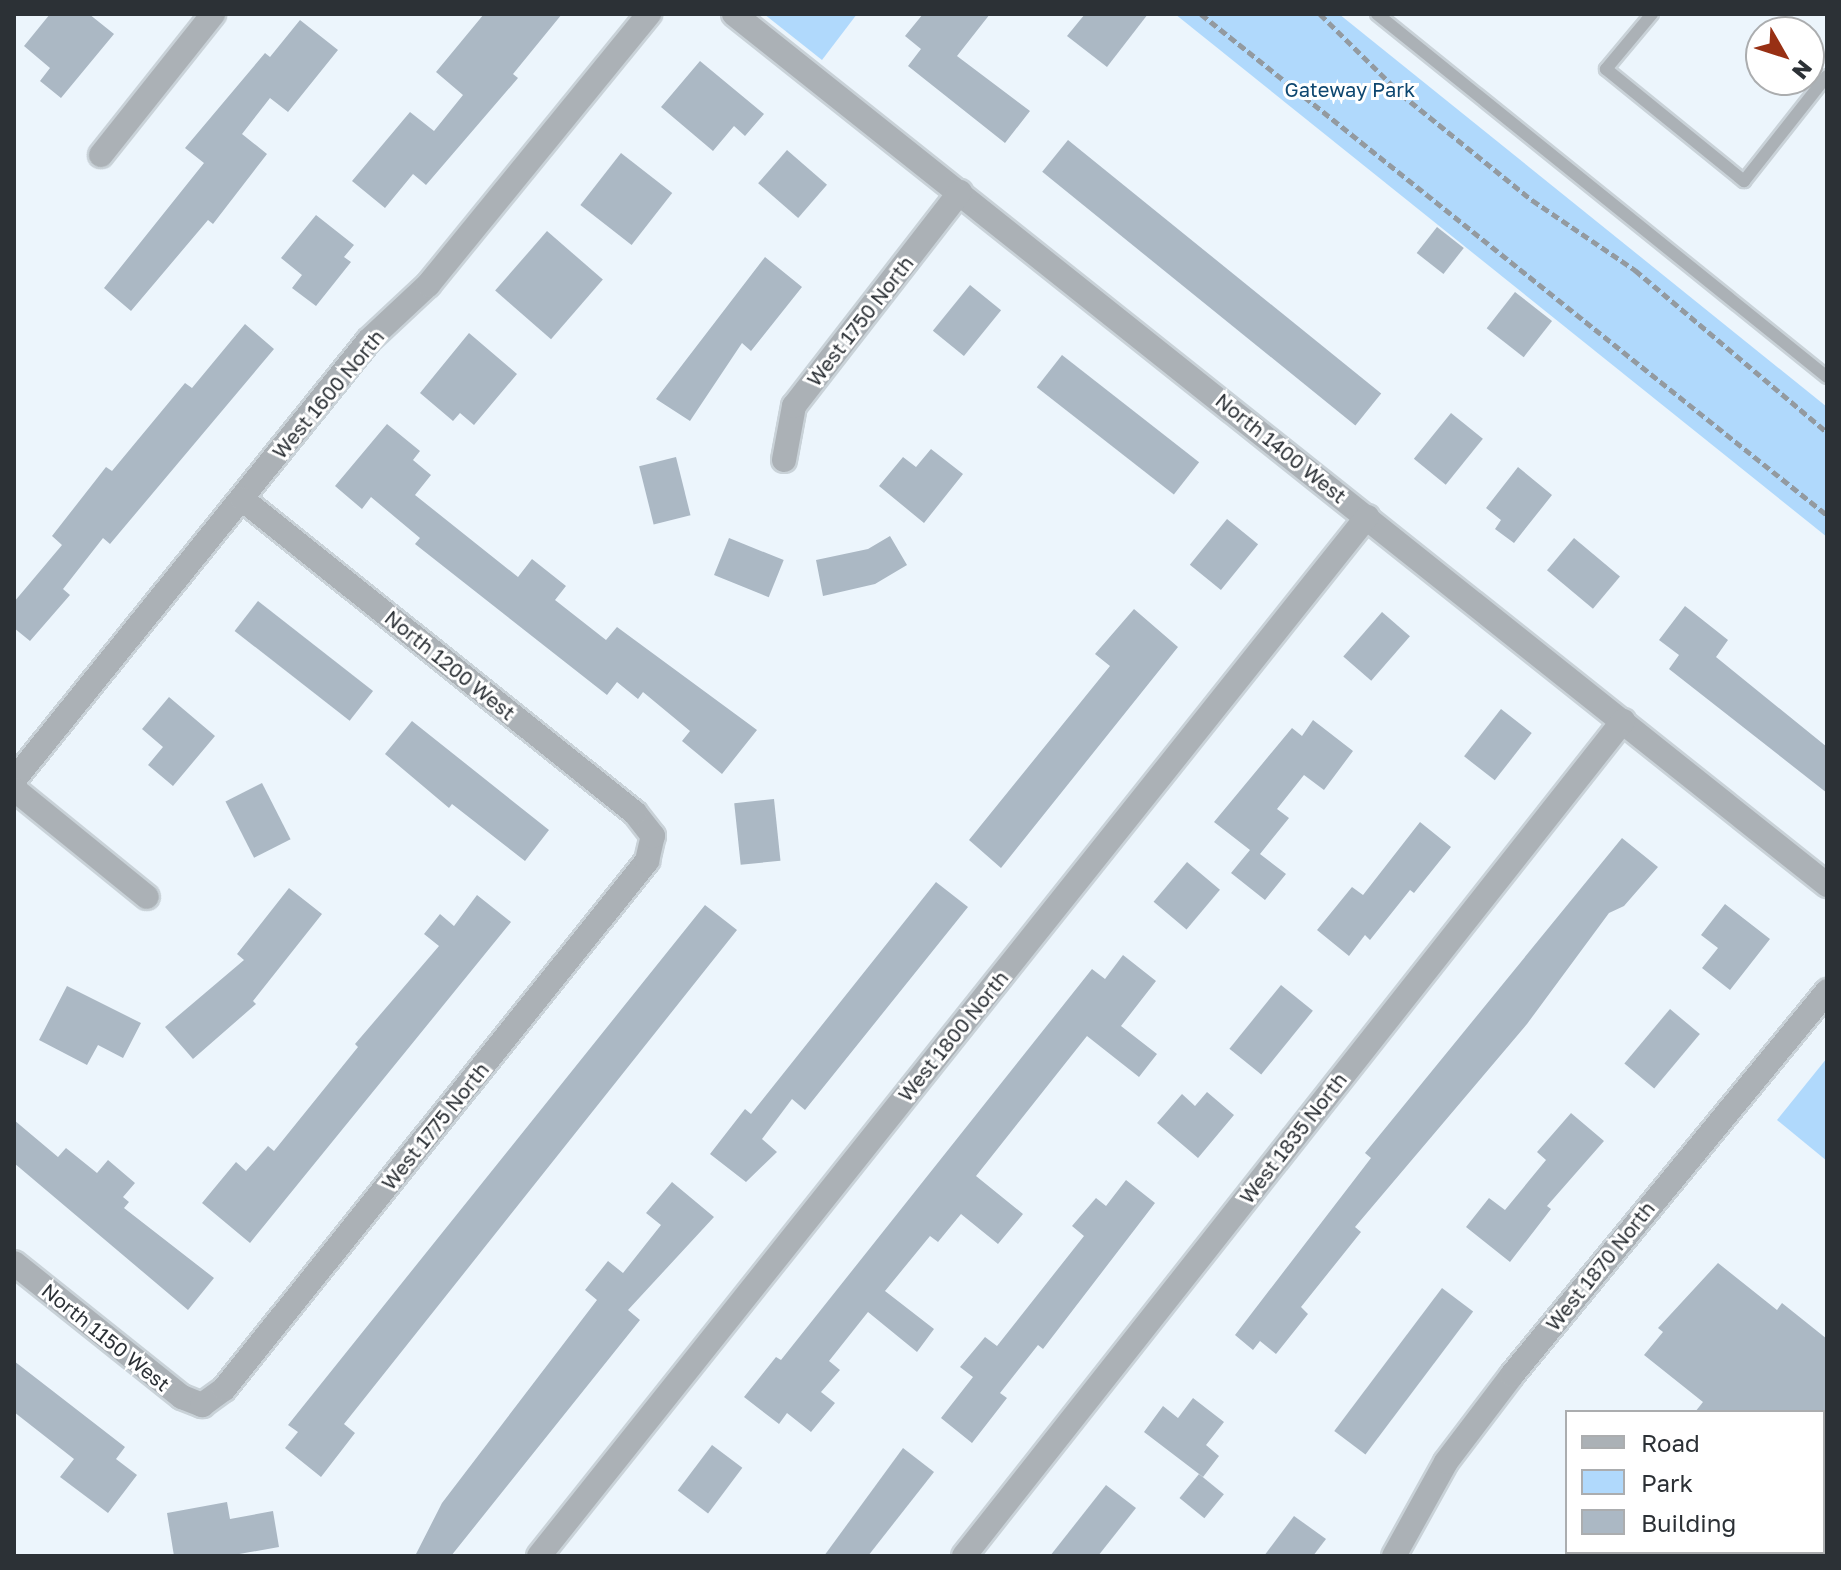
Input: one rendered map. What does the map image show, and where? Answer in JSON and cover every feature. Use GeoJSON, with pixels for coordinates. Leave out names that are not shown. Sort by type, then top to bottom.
{"type":"FeatureCollection","features":[{"type":"Feature","properties":{"kind":"street"},"geometry":{"type":"LineString","coordinates":[[101,155],[213,14]]}},
{"type":"Feature","properties":{"kind":"street","name":"West 1600 North"},"geometry":{"type":"LineString","coordinates":[[14,780],[369,340],[469,236],[649,14]]}},
{"type":"Feature","properties":{"kind":"street","name":"North 1400 West"},"geometry":{"type":"LineString","coordinates":[[734,14],[1827,885]]}},
{"type":"Feature","properties":{"kind":"street","name":"West 1750 North"},"geometry":{"type":"LineString","coordinates":[[784,460],[794,406],[960,192]]}},
{"type":"Feature","properties":{"kind":"street","name":"North 1200 West"},"geometry":{"type":"LineString","coordinates":[[242,499],[635,813],[653,836]]}},
{"type":"Feature","properties":{"kind":"street","name":"West 1800 North"},"geometry":{"type":"LineString","coordinates":[[539,1556],[1367,517]]}},
{"type":"Feature","properties":{"kind":"street","name":"West 1835 North"},"geometry":{"type":"LineString","coordinates":[[964,1556],[1623,721]]}},
{"type":"Feature","properties":{"kind":"street"},"geometry":{"type":"LineString","coordinates":[[14,789],[147,897]]}},
{"type":"Feature","properties":{"kind":"street","name":"West 1775 North"},"geometry":{"type":"LineString","coordinates":[[202,1405],[224,1389],[647,861],[653,836]]}},
{"type":"Feature","properties":{"kind":"street","name":"West 1870 North"},"geometry":{"type":"LineString","coordinates":[[1394,1556],[1446,1462],[1512,1375],[1827,991]]}},
{"type":"Feature","properties":{"kind":"street","name":"North 1150 West"},"geometry":{"type":"LineString","coordinates":[[14,1263],[182,1397],[202,1405]]}},
{"type":"Feature","properties":{"kind":"lane"},"geometry":{"type":"LineString","coordinates":[[1377,14],[1827,377]]}},
{"type":"Feature","properties":{"kind":"lane"},"geometry":{"type":"LineString","coordinates":[[1652,14],[1606,69],[1744,181],[1827,76]]}},
{"type":"Feature","properties":{"kind":"path"},"geometry":{"type":"LineString","coordinates":[[1201,14],[1827,515]]}},
{"type":"Feature","properties":{"kind":"path"},"geometry":{"type":"LineString","coordinates":[[1320,14],[1437,123],[1532,200],[1635,270],[1827,432]]}},
{"type":"Feature","properties":{"kind":"green space"},"geometry":{"type":"Polygon","coordinates":[[[764,14],[857,14],[822,60],[764,14]]]}},
{"type":"Feature","properties":{"kind":"green space","name":"Gateway Park"},"geometry":{"type":"Polygon","coordinates":[[[1175,14],[1339,14],[1827,407],[1827,537],[1175,14]]]}},
{"type":"Feature","properties":{"kind":"green space"},"geometry":{"type":"Polygon","coordinates":[[[1827,1058],[1827,1161],[1777,1120],[1827,1058]]]}},
{"type":"Feature","properties":{"kind":"building"},"geometry":{"type":"Polygon","coordinates":[[[50,14],[89,14],[114,34],[61,98],[40,81],[50,68],[24,46],[50,14]]]}},
{"type":"Feature","properties":{"kind":"building"},"geometry":{"type":"Polygon","coordinates":[[[484,14],[562,14],[513,74],[518,78],[426,185],[413,174],[385,208],[352,181],[410,112],[434,131],[463,95],[436,72],[484,14]]]}},
{"type":"Feature","properties":{"kind":"building"},"geometry":{"type":"Polygon","coordinates":[[[923,14],[990,14],[957,56],[1030,111],[1005,143],[908,66],[921,49],[905,36],[923,14]]]}},
{"type":"Feature","properties":{"kind":"building"},"geometry":{"type":"Polygon","coordinates":[[[1085,14],[1148,14],[1107,67],[1067,36],[1085,14]]]}},
{"type":"Feature","properties":{"kind":"building"},"geometry":{"type":"Polygon","coordinates":[[[300,20],[338,50],[288,112],[270,98],[242,134],[267,154],[213,224],[208,220],[131,311],[104,288],[204,163],[185,148],[265,53],[270,57],[300,20]]]}},
{"type":"Feature","properties":{"kind":"building"},"geometry":{"type":"Polygon","coordinates":[[[700,61],[764,114],[745,136],[734,126],[713,151],[661,107],[700,61]]]}},
{"type":"Feature","properties":{"kind":"building"},"geometry":{"type":"Polygon","coordinates":[[[1068,140],[1381,394],[1355,425],[1042,172],[1068,140]]]}},
{"type":"Feature","properties":{"kind":"building"},"geometry":{"type":"Polygon","coordinates":[[[787,150],[827,185],[798,218],[758,183],[787,150]]]}},
{"type":"Feature","properties":{"kind":"building"},"geometry":{"type":"Polygon","coordinates":[[[621,153],[672,193],[632,245],[580,205],[621,153]]]}},
{"type":"Feature","properties":{"kind":"building"},"geometry":{"type":"Polygon","coordinates":[[[316,215],[354,245],[344,257],[351,262],[316,306],[292,288],[302,275],[281,258],[316,215]]]}},
{"type":"Feature","properties":{"kind":"building"},"geometry":{"type":"Polygon","coordinates":[[[1437,227],[1464,248],[1443,274],[1417,253],[1437,227]]]}},
{"type":"Feature","properties":{"kind":"building"},"geometry":{"type":"Polygon","coordinates":[[[547,231],[603,280],[551,339],[495,291],[547,231]]]}},
{"type":"Feature","properties":{"kind":"building"},"geometry":{"type":"Polygon","coordinates":[[[765,257],[802,287],[751,351],[742,343],[690,421],[656,399],[765,257]]]}},
{"type":"Feature","properties":{"kind":"building"},"geometry":{"type":"Polygon","coordinates":[[[970,285],[1001,310],[964,356],[933,331],[970,285]]]}},
{"type":"Feature","properties":{"kind":"building"},"geometry":{"type":"Polygon","coordinates":[[[1515,292],[1552,321],[1524,357],[1487,328],[1515,292]]]}},
{"type":"Feature","properties":{"kind":"building"},"geometry":{"type":"Polygon","coordinates":[[[245,324],[274,349],[110,544],[103,538],[63,589],[70,595],[30,641],[14,628],[14,602],[62,545],[52,536],[106,467],[112,471],[185,383],[192,388],[245,324]]]}},
{"type":"Feature","properties":{"kind":"building"},"geometry":{"type":"Polygon","coordinates":[[[469,333],[517,374],[474,425],[460,413],[453,421],[420,393],[469,333]]]}},
{"type":"Feature","properties":{"kind":"building"},"geometry":{"type":"Polygon","coordinates":[[[1062,355],[1199,462],[1174,494],[1037,387],[1062,355]]]}},
{"type":"Feature","properties":{"kind":"building"},"geometry":{"type":"Polygon","coordinates":[[[1451,413],[1483,439],[1446,485],[1414,459],[1451,413]]]}},
{"type":"Feature","properties":{"kind":"building"},"geometry":{"type":"Polygon","coordinates":[[[387,424],[420,451],[413,460],[431,475],[415,495],[518,577],[532,559],[566,586],[555,600],[606,640],[617,627],[757,730],[722,774],[682,741],[690,731],[643,692],[638,699],[617,682],[607,695],[415,544],[420,538],[371,497],[362,509],[335,486],[387,424]]]}},
{"type":"Feature","properties":{"kind":"building"},"geometry":{"type":"Polygon","coordinates":[[[931,449],[963,474],[924,523],[879,486],[903,457],[916,467],[931,449]]]}},
{"type":"Feature","properties":{"kind":"building"},"geometry":{"type":"Polygon","coordinates":[[[676,457],[691,515],[654,524],[639,466],[676,457]]]}},
{"type":"Feature","properties":{"kind":"building"},"geometry":{"type":"Polygon","coordinates":[[[1518,467],[1552,495],[1514,543],[1495,529],[1501,520],[1486,508],[1518,467]]]}},
{"type":"Feature","properties":{"kind":"building"},"geometry":{"type":"Polygon","coordinates":[[[1227,519],[1258,544],[1221,590],[1190,565],[1227,519]]]}},
{"type":"Feature","properties":{"kind":"building"},"geometry":{"type":"Polygon","coordinates":[[[890,536],[907,565],[875,584],[823,596],[816,560],[868,549],[890,536]]]}},
{"type":"Feature","properties":{"kind":"building"},"geometry":{"type":"Polygon","coordinates":[[[729,538],[784,560],[769,597],[714,575],[729,538]]]}},
{"type":"Feature","properties":{"kind":"building"},"geometry":{"type":"Polygon","coordinates":[[[1574,538],[1620,577],[1593,609],[1547,570],[1574,538]]]}},
{"type":"Feature","properties":{"kind":"building"},"geometry":{"type":"Polygon","coordinates":[[[258,601],[373,691],[350,721],[235,631],[258,601]]]}},
{"type":"Feature","properties":{"kind":"building"},"geometry":{"type":"Polygon","coordinates":[[[1685,606],[1728,640],[1716,657],[1827,747],[1827,793],[1669,669],[1679,655],[1659,640],[1685,606]]]}},
{"type":"Feature","properties":{"kind":"building"},"geometry":{"type":"Polygon","coordinates":[[[1134,609],[1178,647],[1001,868],[969,840],[1110,666],[1095,654],[1134,609]]]}},
{"type":"Feature","properties":{"kind":"building"},"geometry":{"type":"Polygon","coordinates":[[[1382,612],[1410,636],[1371,681],[1343,657],[1382,612]]]}},
{"type":"Feature","properties":{"kind":"building"},"geometry":{"type":"Polygon","coordinates":[[[169,697],[215,736],[173,786],[148,765],[163,747],[142,729],[169,697]]]}},
{"type":"Feature","properties":{"kind":"building"},"geometry":{"type":"Polygon","coordinates":[[[1501,709],[1532,733],[1495,780],[1464,756],[1501,709]]]}},
{"type":"Feature","properties":{"kind":"building"},"geometry":{"type":"Polygon","coordinates":[[[1313,720],[1353,751],[1324,790],[1304,775],[1277,809],[1289,818],[1260,854],[1286,874],[1265,900],[1231,873],[1250,850],[1214,822],[1292,728],[1302,736],[1313,720]]]}},
{"type":"Feature","properties":{"kind":"building"},"geometry":{"type":"Polygon","coordinates":[[[412,721],[549,830],[525,861],[452,804],[449,808],[385,754],[412,721]]]}},
{"type":"Feature","properties":{"kind":"building"},"geometry":{"type":"Polygon","coordinates":[[[262,783],[291,839],[254,858],[225,802],[262,783]]]}},
{"type":"Feature","properties":{"kind":"building"},"geometry":{"type":"Polygon","coordinates":[[[774,799],[780,861],[741,865],[734,803],[774,799]]]}},
{"type":"Feature","properties":{"kind":"building"},"geometry":{"type":"Polygon","coordinates":[[[1420,822],[1451,847],[1414,893],[1410,890],[1370,940],[1365,935],[1349,956],[1317,930],[1352,887],[1363,895],[1420,822]]]}},
{"type":"Feature","properties":{"kind":"building"},"geometry":{"type":"Polygon","coordinates":[[[1622,838],[1658,867],[1624,906],[1609,913],[1527,1024],[1355,1227],[1361,1232],[1301,1307],[1308,1314],[1276,1354],[1260,1341],[1253,1350],[1235,1335],[1371,1158],[1365,1153],[1622,838]]]}},
{"type":"Feature","properties":{"kind":"building"},"geometry":{"type":"Polygon","coordinates":[[[1187,862],[1220,890],[1187,929],[1154,902],[1187,862]]]}},
{"type":"Feature","properties":{"kind":"building"},"geometry":{"type":"Polygon","coordinates":[[[936,882],[968,907],[805,1110],[792,1099],[762,1139],[777,1152],[746,1182],[710,1154],[745,1109],[751,1114],[936,882]]]}},
{"type":"Feature","properties":{"kind":"building"},"geometry":{"type":"Polygon","coordinates":[[[289,888],[322,914],[253,1001],[256,1004],[193,1059],[165,1027],[244,960],[237,954],[289,888]]]}},
{"type":"Feature","properties":{"kind":"building"},"geometry":{"type":"Polygon","coordinates":[[[477,895],[511,922],[250,1243],[202,1203],[236,1162],[246,1171],[268,1146],[274,1151],[358,1047],[355,1044],[439,946],[424,934],[440,914],[454,926],[477,895]]]}},
{"type":"Feature","properties":{"kind":"building"},"geometry":{"type":"Polygon","coordinates":[[[1725,904],[1770,939],[1730,990],[1702,968],[1718,948],[1701,935],[1725,904]]]}},
{"type":"Feature","properties":{"kind":"building"},"geometry":{"type":"Polygon","coordinates":[[[705,905],[737,930],[344,1424],[355,1433],[321,1477],[285,1448],[298,1432],[288,1425],[705,905]]]}},
{"type":"Feature","properties":{"kind":"building"},"geometry":{"type":"Polygon","coordinates":[[[1123,955],[1156,981],[1121,1026],[1157,1054],[1139,1077],[1087,1036],[976,1176],[1023,1214],[998,1244],[961,1214],[938,1242],[930,1236],[885,1291],[934,1329],[917,1352],[868,1312],[829,1361],[840,1370],[821,1392],[835,1403],[811,1432],[787,1413],[779,1424],[744,1397],[776,1357],[781,1360],[1092,969],[1105,979],[1123,955]]]}},
{"type":"Feature","properties":{"kind":"building"},"geometry":{"type":"Polygon","coordinates":[[[1281,985],[1313,1011],[1261,1075],[1229,1049],[1281,985]]]}},
{"type":"Feature","properties":{"kind":"building"},"geometry":{"type":"Polygon","coordinates":[[[67,986],[141,1023],[123,1058],[98,1045],[87,1065],[39,1040],[67,986]]]}},
{"type":"Feature","properties":{"kind":"building"},"geometry":{"type":"Polygon","coordinates":[[[1670,1009],[1700,1034],[1654,1088],[1624,1063],[1670,1009]]]}},
{"type":"Feature","properties":{"kind":"building"},"geometry":{"type":"Polygon","coordinates":[[[1207,1092],[1234,1115],[1198,1158],[1157,1123],[1182,1094],[1195,1106],[1207,1092]]]}},
{"type":"Feature","properties":{"kind":"building"},"geometry":{"type":"Polygon","coordinates":[[[1571,1113],[1604,1141],[1547,1206],[1551,1209],[1510,1262],[1466,1227],[1489,1198],[1505,1210],[1546,1160],[1537,1152],[1571,1113]]]}},
{"type":"Feature","properties":{"kind":"building"},"geometry":{"type":"Polygon","coordinates":[[[14,1120],[58,1157],[66,1148],[97,1173],[108,1160],[135,1183],[123,1197],[129,1202],[124,1208],[214,1278],[188,1310],[14,1163],[14,1120]]]}},
{"type":"Feature","properties":{"kind":"building"},"geometry":{"type":"Polygon","coordinates":[[[1126,1180],[1155,1203],[1043,1349],[1038,1345],[1000,1393],[1007,1398],[972,1443],[941,1418],[973,1377],[960,1367],[985,1337],[997,1346],[1084,1236],[1072,1226],[1096,1198],[1106,1206],[1126,1180]]]}},
{"type":"Feature","properties":{"kind":"building"},"geometry":{"type":"Polygon","coordinates":[[[672,1182],[714,1217],[628,1310],[640,1320],[451,1556],[415,1556],[442,1503],[597,1300],[585,1290],[608,1261],[623,1273],[661,1225],[646,1213],[672,1182]]]}},
{"type":"Feature","properties":{"kind":"building"},"geometry":{"type":"Polygon","coordinates":[[[1718,1263],[1777,1310],[1782,1303],[1827,1339],[1827,1412],[1697,1410],[1703,1402],[1644,1355],[1663,1332],[1658,1328],[1718,1263]]]}},
{"type":"Feature","properties":{"kind":"building"},"geometry":{"type":"Polygon","coordinates":[[[1442,1288],[1473,1311],[1365,1454],[1334,1431],[1442,1288]]]}},
{"type":"Feature","properties":{"kind":"building"},"geometry":{"type":"Polygon","coordinates":[[[14,1361],[125,1447],[116,1459],[137,1475],[108,1513],[60,1477],[74,1459],[14,1412],[14,1361]]]}},
{"type":"Feature","properties":{"kind":"building"},"geometry":{"type":"Polygon","coordinates":[[[1193,1398],[1224,1422],[1206,1445],[1219,1456],[1203,1477],[1144,1432],[1163,1406],[1178,1418],[1193,1398]]]}},
{"type":"Feature","properties":{"kind":"building"},"geometry":{"type":"Polygon","coordinates":[[[712,1445],[742,1468],[708,1513],[678,1491],[712,1445]]]}},
{"type":"Feature","properties":{"kind":"building"},"geometry":{"type":"Polygon","coordinates":[[[903,1448],[934,1472],[868,1556],[824,1556],[903,1448]]]}},
{"type":"Feature","properties":{"kind":"building"},"geometry":{"type":"Polygon","coordinates":[[[1199,1474],[1224,1494],[1204,1518],[1179,1498],[1199,1474]]]}},
{"type":"Feature","properties":{"kind":"building"},"geometry":{"type":"Polygon","coordinates":[[[1106,1485],[1136,1508],[1098,1556],[1050,1556],[1106,1485]]]}},
{"type":"Feature","properties":{"kind":"building"},"geometry":{"type":"Polygon","coordinates":[[[227,1502],[230,1519],[273,1511],[279,1547],[228,1556],[174,1556],[167,1513],[227,1502]]]}},
{"type":"Feature","properties":{"kind":"building"},"geometry":{"type":"Polygon","coordinates":[[[1294,1516],[1326,1539],[1313,1556],[1264,1556],[1294,1516]]]}}]}
